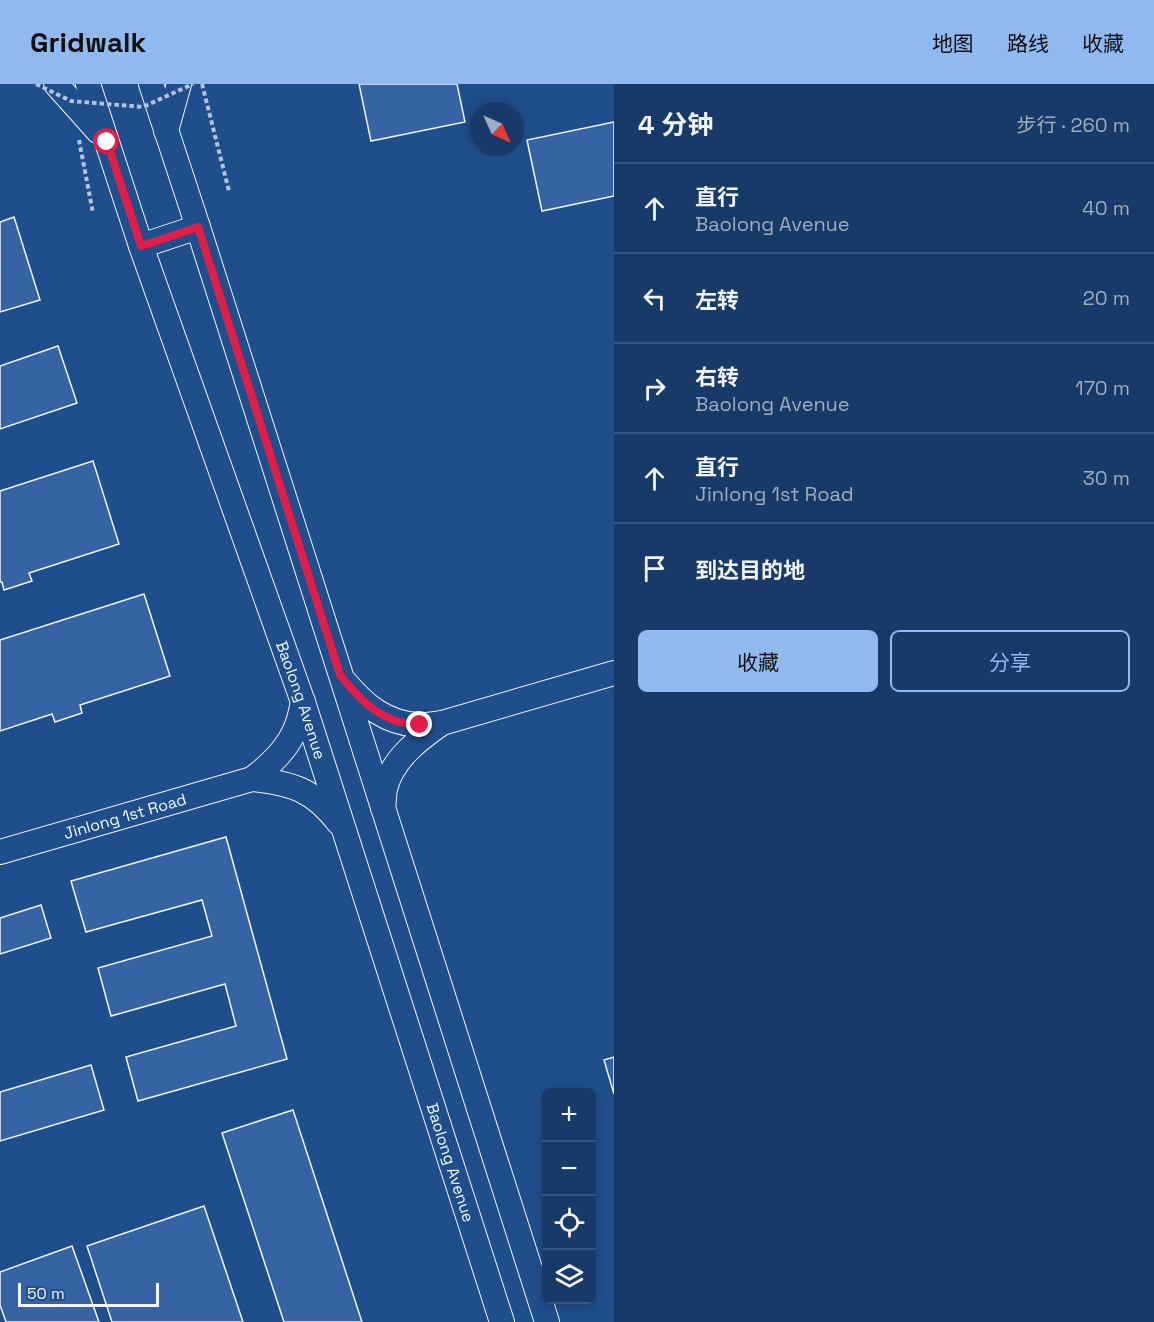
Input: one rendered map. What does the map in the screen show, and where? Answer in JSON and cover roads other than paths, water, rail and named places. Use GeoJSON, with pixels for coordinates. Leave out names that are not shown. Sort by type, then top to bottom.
{"type":"FeatureCollection","features":[{"type":"Feature","properties":{"kind":"main road"},"geometry":{"type":"LineString","coordinates":[[56,84],[107,142]]}},
{"type":"Feature","properties":{"kind":"main road","name":"Baolong Avenue"},"geometry":{"type":"LineString","coordinates":[[88,84],[141,246],[303,702],[502,1322]]}},
{"type":"Feature","properties":{"kind":"main road"},"geometry":{"type":"LineString","coordinates":[[151,84],[548,1322]]}},
{"type":"Feature","properties":{"kind":"main road"},"geometry":{"type":"LineString","coordinates":[[166,131],[179,84]]}},
{"type":"Feature","properties":{"kind":"main road"},"geometry":{"type":"LineString","coordinates":[[141,246],[198,227]]}},
{"type":"Feature","properties":{"kind":"main road"},"geometry":{"type":"LineString","coordinates":[[340,675],[356,695],[373,710],[396,721],[420,725],[442,723],[614,673]]}},
{"type":"Feature","properties":{"kind":"main road","name":"Jinlong 1st Road"},"geometry":{"type":"LineString","coordinates":[[0,852],[252,779],[270,765],[285,746],[297,726],[303,702]]}},
{"type":"Feature","properties":{"kind":"main road"},"geometry":{"type":"LineString","coordinates":[[383,810],[385,788],[406,751],[442,723]]}},
{"type":"Feature","properties":{"kind":"main road","name":"Jinlong 1st Road"},"geometry":{"type":"LineString","coordinates":[[252,779],[278,782],[305,791],[327,808],[344,830]]}}]}
